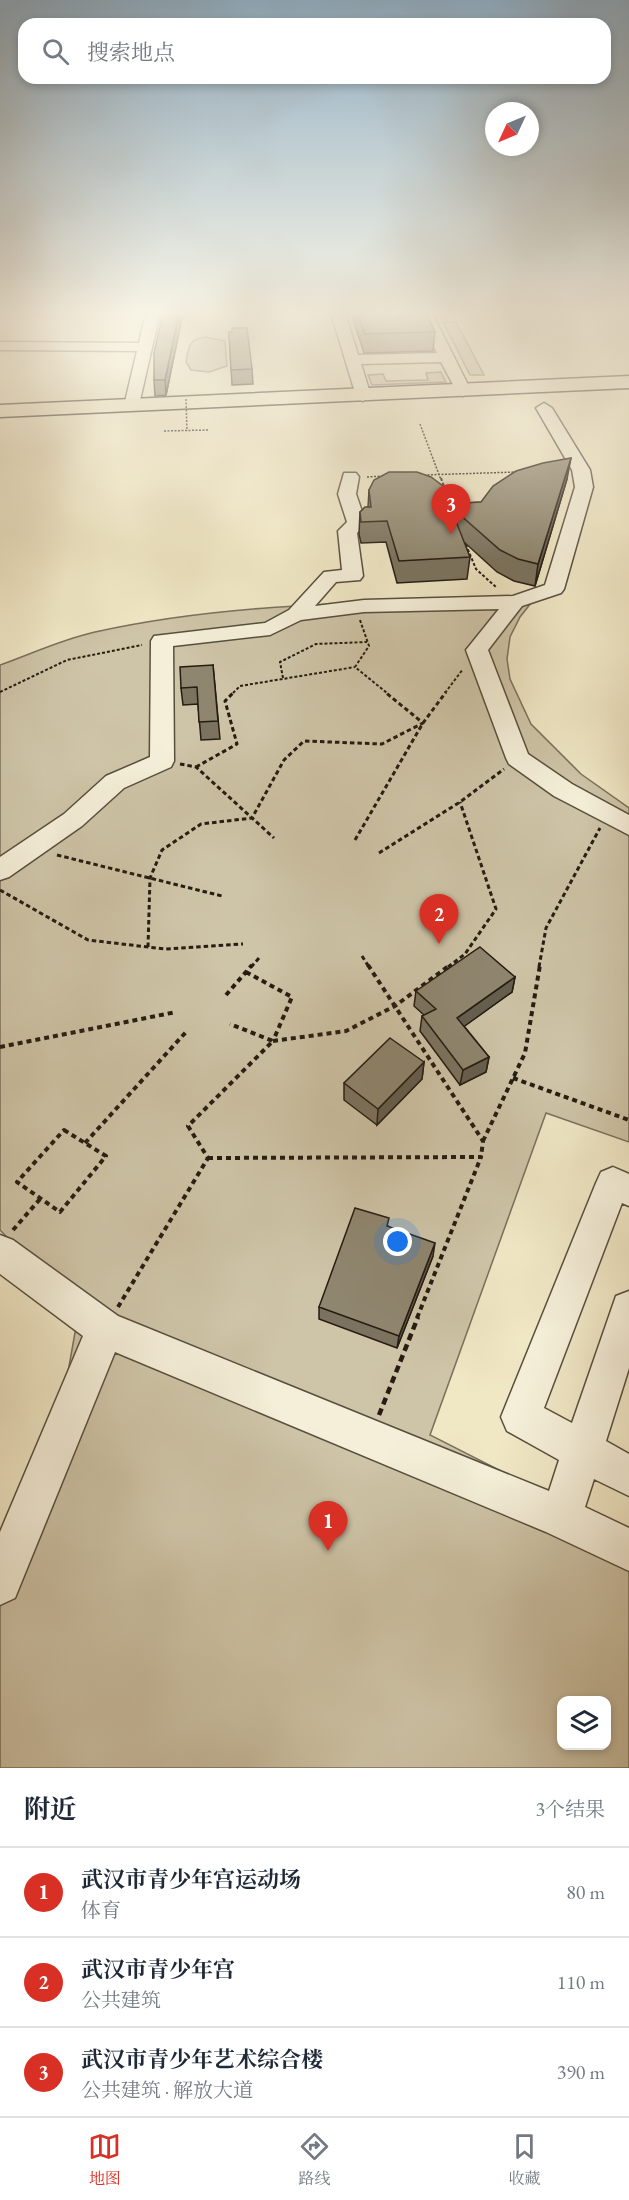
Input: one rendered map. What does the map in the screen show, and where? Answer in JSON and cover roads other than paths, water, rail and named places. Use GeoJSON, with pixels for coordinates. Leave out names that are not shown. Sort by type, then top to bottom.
{"type":"FeatureCollection","features":[{"type":"Feature","properties":{"kind":"main road"},"geometry":{"type":"LineString","coordinates":[[330,403],[373,396]]}},
{"type":"Feature","properties":{"kind":"main road"},"geometry":{"type":"LineString","coordinates":[[0,423],[330,403],[502,396]]}},
{"type":"Feature","properties":{"kind":"main road"},"geometry":{"type":"LineString","coordinates":[[0,411],[132,406],[629,396]]}},
{"type":"Feature","properties":{"kind":"main road"},"geometry":{"type":"LineString","coordinates":[[330,403],[473,408]]}},
{"type":"Feature","properties":{"kind":"main road"},"geometry":{"type":"LineString","coordinates":[[537,408],[565,407]]}},
{"type":"Feature","properties":{"kind":"street"},"geometry":{"type":"LineString","coordinates":[[132,406],[134,396]]}},
{"type":"Feature","properties":{"kind":"street"},"geometry":{"type":"LineString","coordinates":[[296,614],[347,608],[515,603],[554,589],[584,487],[581,470],[537,408]]}},
{"type":"Feature","properties":{"kind":"street"},"geometry":{"type":"LineString","coordinates":[[347,608],[353,576],[347,531],[357,523],[347,494],[350,477]]}},
{"type":"Feature","properties":{"kind":"street"},"geometry":{"type":"LineString","coordinates":[[0,870],[73,820],[115,782],[162,761],[162,641],[270,629],[296,614],[331,576],[353,576]]}},
{"type":"Feature","properties":{"kind":"street"},"geometry":{"type":"LineString","coordinates":[[515,603],[477,650],[518,758],[563,790],[609,813],[629,826]]}},
{"type":"Feature","properties":{"kind":"street"},"geometry":{"type":"LineString","coordinates":[[629,1190],[613,1183],[521,1417],[629,1476]]}},
{"type":"Feature","properties":{"kind":"street"},"geometry":{"type":"LineString","coordinates":[[3,1245],[105,1329],[561,1517],[629,1550]]}},
{"type":"Feature","properties":{"kind":"street"},"geometry":{"type":"LineString","coordinates":[[561,1517],[629,1309]]}},
{"type":"Feature","properties":{"kind":"street"},"geometry":{"type":"LineString","coordinates":[[0,1583],[105,1329]]}},
{"type":"Feature","properties":{"kind":"place","name":"武汉市青少年艺术综合楼"},"geometry":{"type":"Point","coordinates":[451,534]}},
{"type":"Feature","properties":{"kind":"place","name":"武汉市青少年宫"},"geometry":{"type":"Point","coordinates":[439,944]}},
{"type":"Feature","properties":{"kind":"place","name":"武汉市青少年宫运动场"},"geometry":{"type":"Point","coordinates":[328,1551]}}]}
